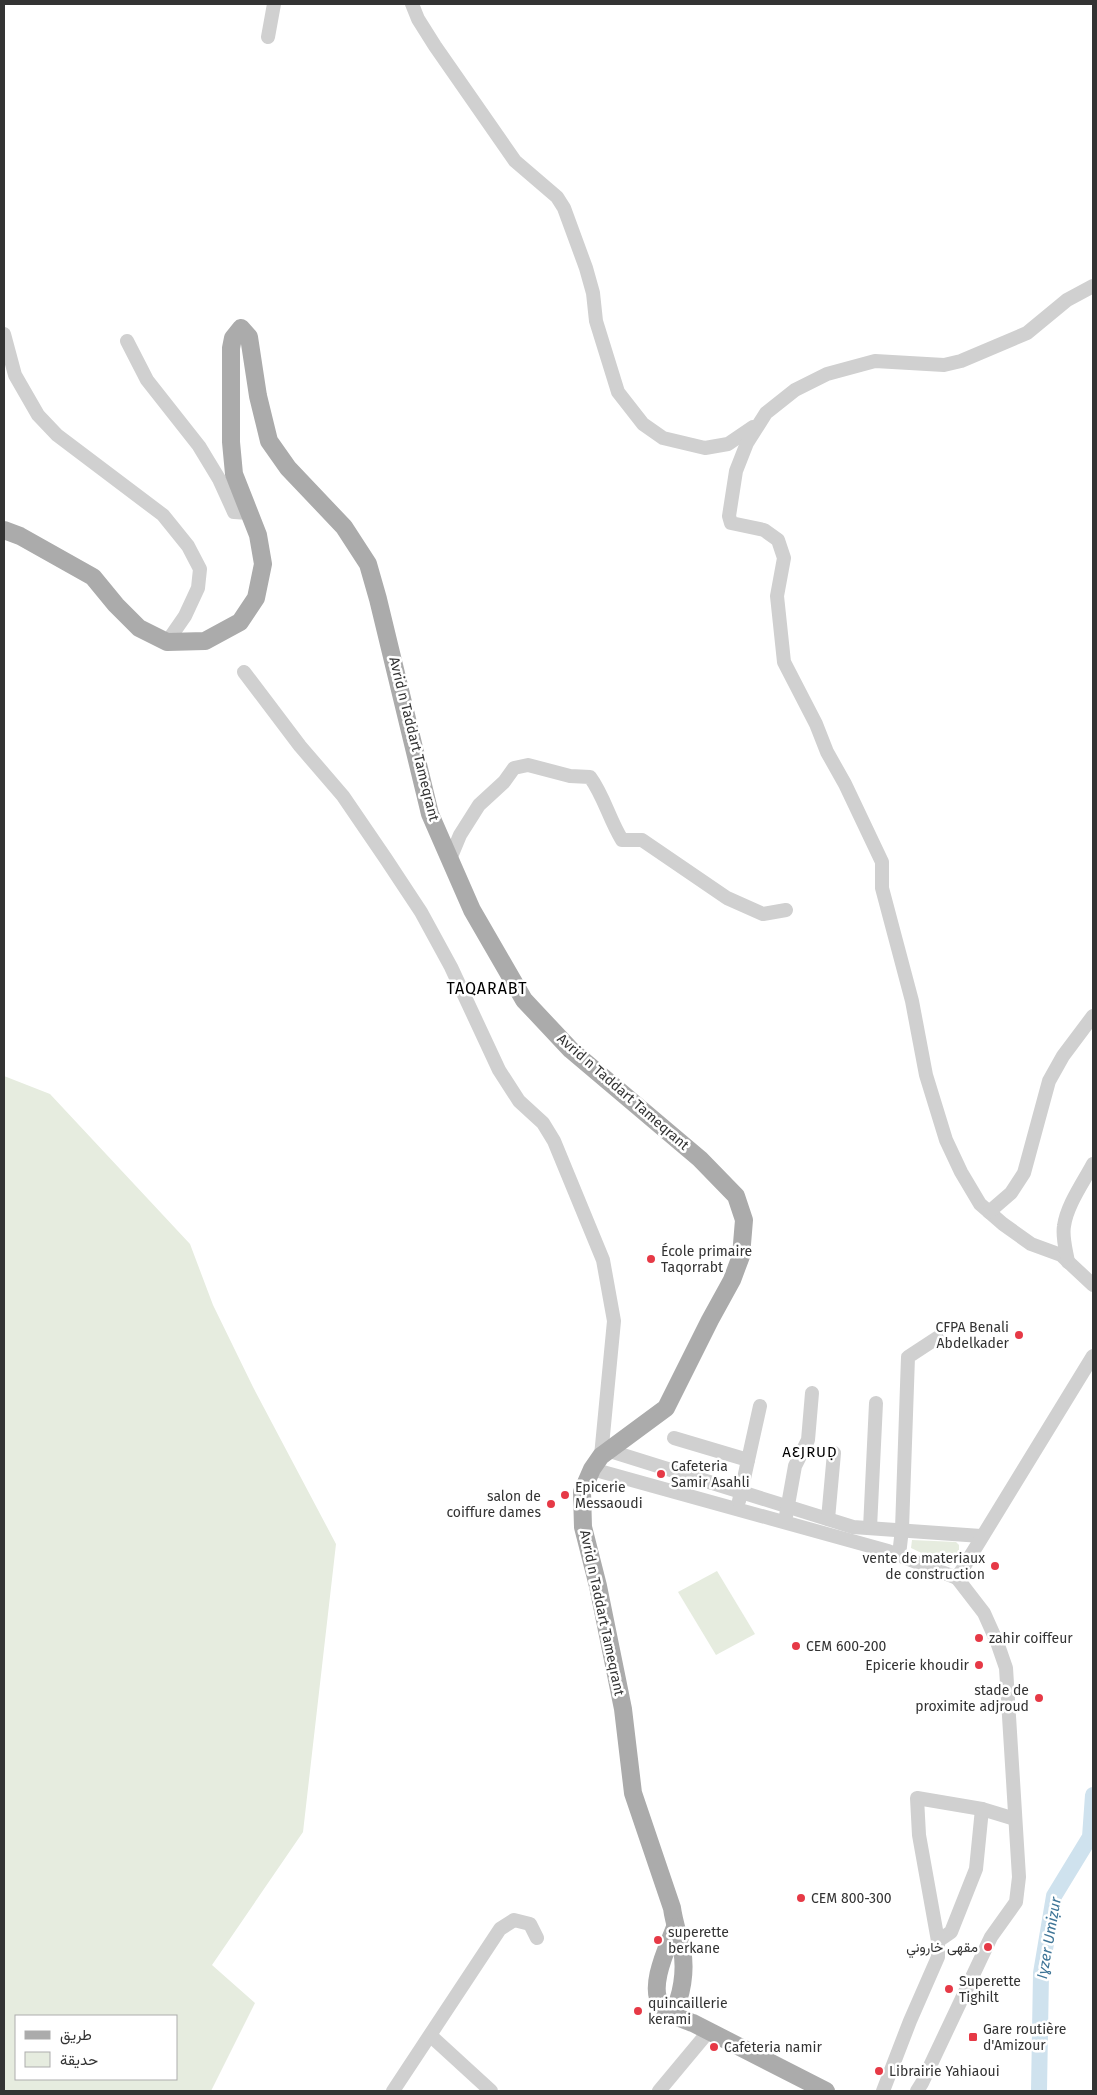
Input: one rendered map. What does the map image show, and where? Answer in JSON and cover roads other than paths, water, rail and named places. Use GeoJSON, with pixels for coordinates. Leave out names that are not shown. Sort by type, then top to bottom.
{"type":"FeatureCollection","features":[{"type":"Feature","properties":{"kind":"main road","name":"Avrid n Taddart Tameqrant"},"geometry":{"type":"LineString","coordinates":[[4,530],[20,536],[92,577],[116,606],[139,628],[167,642],[205,641],[240,622],[256,598],[263,564],[258,535],[234,474],[231,442],[231,348],[233,338],[241,328],[249,338],[258,396],[269,441],[288,468],[344,527],[368,564],[430,814],[472,910],[524,1000],[571,1050],[700,1159],[736,1196],[744,1220],[741,1256],[732,1280],[666,1408],[601,1459],[582,1492],[583,1527],[598,1586],[623,1710],[633,1793],[672,1908],[675,1927],[682,1949],[679,2002],[672,2014]]}},
{"type":"Feature","properties":{"kind":"main road"},"geometry":{"type":"LineString","coordinates":[[675,1927],[661,1964],[656,1993],[661,2006],[672,2014],[824,2091]]}},
{"type":"Feature","properties":{"kind":"street"},"geometry":{"type":"LineString","coordinates":[[268,37],[274,4]]}},
{"type":"Feature","properties":{"kind":"street"},"geometry":{"type":"LineString","coordinates":[[412,4],[418,20],[435,46],[515,161],[557,197],[564,208],[586,268],[593,293],[596,321],[618,392],[643,424],[663,438],[705,448],[728,444],[756,426]]}},
{"type":"Feature","properties":{"kind":"street"},"geometry":{"type":"LineString","coordinates":[[1093,286],[1067,300],[1027,333],[961,361],[944,366],[875,361],[851,366],[809,381],[779,401],[756,426],[736,471],[729,516],[731,523],[764,530],[778,540],[784,558],[777,596],[784,662],[882,862],[882,888],[912,1001],[931,1093],[946,1140],[980,1204],[1031,1244],[1061,1255],[1093,1285]]}},
{"type":"Feature","properties":{"kind":"street"},"geometry":{"type":"LineString","coordinates":[[4,334],[14,375],[38,415],[57,434],[163,516],[188,546],[200,570],[198,588],[185,616],[167,642]]}},
{"type":"Feature","properties":{"kind":"street"},"geometry":{"type":"LineString","coordinates":[[128,341],[146,380],[199,446],[234,512],[249,513]]}},
{"type":"Feature","properties":{"kind":"street"},"geometry":{"type":"LineString","coordinates":[[244,672],[300,746],[342,796],[386,859],[421,912],[451,967],[499,1070],[519,1101],[543,1123],[554,1141],[603,1260],[614,1321],[601,1459]]}},
{"type":"Feature","properties":{"kind":"street"},"geometry":{"type":"LineString","coordinates":[[450,859],[460,835],[479,806],[504,782],[514,768],[528,765],[570,776],[590,778],[599,790],[613,826],[622,840],[642,840],[727,898],[763,914],[786,910]]}},
{"type":"Feature","properties":{"kind":"street"},"geometry":{"type":"LineString","coordinates":[[989,1212],[1010,1193],[1024,1173],[1049,1081],[1064,1056],[1093,1016]]}},
{"type":"Feature","properties":{"kind":"street"},"geometry":{"type":"LineString","coordinates":[[1068,1262],[1064,1243],[1064,1225],[1070,1207],[1092,1171]]}},
{"type":"Feature","properties":{"kind":"street"},"geometry":{"type":"LineString","coordinates":[[899,1555],[902,1529],[908,1357],[937,1338]]}},
{"type":"Feature","properties":{"kind":"street"},"geometry":{"type":"LineString","coordinates":[[957,1578],[1093,1356]]}},
{"type":"Feature","properties":{"kind":"street"},"geometry":{"type":"LineString","coordinates":[[784,1522],[795,1466],[808,1440],[812,1393]]}},
{"type":"Feature","properties":{"kind":"street"},"geometry":{"type":"LineString","coordinates":[[870,1528],[876,1403]]}},
{"type":"Feature","properties":{"kind":"street"},"geometry":{"type":"LineString","coordinates":[[738,1509],[760,1406]]}},
{"type":"Feature","properties":{"kind":"street"},"geometry":{"type":"LineString","coordinates":[[674,1438],[748,1460]]}},
{"type":"Feature","properties":{"kind":"street"},"geometry":{"type":"LineString","coordinates":[[828,1519],[834,1453]]}},
{"type":"Feature","properties":{"kind":"street"},"geometry":{"type":"LineString","coordinates":[[601,1459],[740,1493],[854,1527],[981,1536]]}},
{"type":"Feature","properties":{"kind":"street"},"geometry":{"type":"LineString","coordinates":[[601,1459],[738,1509],[888,1550],[957,1578],[984,1613],[1006,1668],[1019,1878],[1016,1902],[991,1937],[917,2091]]}},
{"type":"Feature","properties":{"kind":"street"},"geometry":{"type":"LineString","coordinates":[[887,2089],[910,2022],[938,1957],[938,1941],[919,1836],[917,1798],[982,1810],[1015,1819]]}},
{"type":"Feature","properties":{"kind":"street"},"geometry":{"type":"LineString","coordinates":[[938,1941],[952,1932],[976,1869],[982,1810]]}},
{"type":"Feature","properties":{"kind":"street"},"geometry":{"type":"LineString","coordinates":[[393,2091],[500,1929],[514,1920],[530,1924],[537,1938]]}},
{"type":"Feature","properties":{"kind":"street"},"geometry":{"type":"LineString","coordinates":[[659,2091],[709,2032]]}},
{"type":"Feature","properties":{"kind":"street"},"geometry":{"type":"LineString","coordinates":[[431,2036],[491,2091]]}},
{"type":"Feature","properties":{"kind":"waterway","name":"Iɣzer Umiẓur"},"geometry":{"type":"LineString","coordinates":[[1039,2091],[1041,1973],[1054,1896],[1090,1837],[1093,1795]]}},
{"type":"Feature","properties":{"kind":"place","name":"École primaire Taqorrabt"},"geometry":{"type":"Point","coordinates":[651,1259]}},
{"type":"Feature","properties":{"kind":"place","name":"CFPA Benali Abdelkader"},"geometry":{"type":"Point","coordinates":[1019,1335]}},
{"type":"Feature","properties":{"kind":"place","name":"Cafeteria Samir Asahli"},"geometry":{"type":"Point","coordinates":[661,1474]}},
{"type":"Feature","properties":{"kind":"place","name":"Epicerie Messaoudi"},"geometry":{"type":"Point","coordinates":[565,1495]}},
{"type":"Feature","properties":{"kind":"place","name":"salon de coiffure dames"},"geometry":{"type":"Point","coordinates":[551,1504]}},
{"type":"Feature","properties":{"kind":"place","name":"vente de materiaux de construction"},"geometry":{"type":"Point","coordinates":[995,1566]}},
{"type":"Feature","properties":{"kind":"place","name":"zahir coiffeur"},"geometry":{"type":"Point","coordinates":[979,1638]}},
{"type":"Feature","properties":{"kind":"place","name":"CEM 600-200"},"geometry":{"type":"Point","coordinates":[796,1646]}},
{"type":"Feature","properties":{"kind":"place","name":"Epicerie khoudir"},"geometry":{"type":"Point","coordinates":[979,1665]}},
{"type":"Feature","properties":{"kind":"place","name":"stade de proximite adjroud"},"geometry":{"type":"Point","coordinates":[1039,1698]}},
{"type":"Feature","properties":{"kind":"place","name":"CEM 800-300"},"geometry":{"type":"Point","coordinates":[801,1898]}},
{"type":"Feature","properties":{"kind":"place","name":"superette berkane"},"geometry":{"type":"Point","coordinates":[658,1940]}},
{"type":"Feature","properties":{"kind":"place","name":"مقهى خاروني"},"geometry":{"type":"Point","coordinates":[988,1947]}},
{"type":"Feature","properties":{"kind":"place","name":"Superette Tighilt"},"geometry":{"type":"Point","coordinates":[949,1989]}},
{"type":"Feature","properties":{"kind":"place","name":"quincaillerie kerami"},"geometry":{"type":"Point","coordinates":[638,2011]}},
{"type":"Feature","properties":{"kind":"place","name":"Gare routière d'Amizour"},"geometry":{"type":"Point","coordinates":[973,2037]}},
{"type":"Feature","properties":{"kind":"place","name":"Cafeteria namir"},"geometry":{"type":"Point","coordinates":[714,2047]}},
{"type":"Feature","properties":{"kind":"place","name":"Librairie Yahiaoui"},"geometry":{"type":"Point","coordinates":[879,2071]}},
{"type":"Feature","properties":{"kind":"district","name":"TAQARABT"},"geometry":{"type":"Point","coordinates":[487,988]}},
{"type":"Feature","properties":{"kind":"district","name":"AƐJRUḌ"},"geometry":{"type":"Point","coordinates":[810,1452]}}]}
